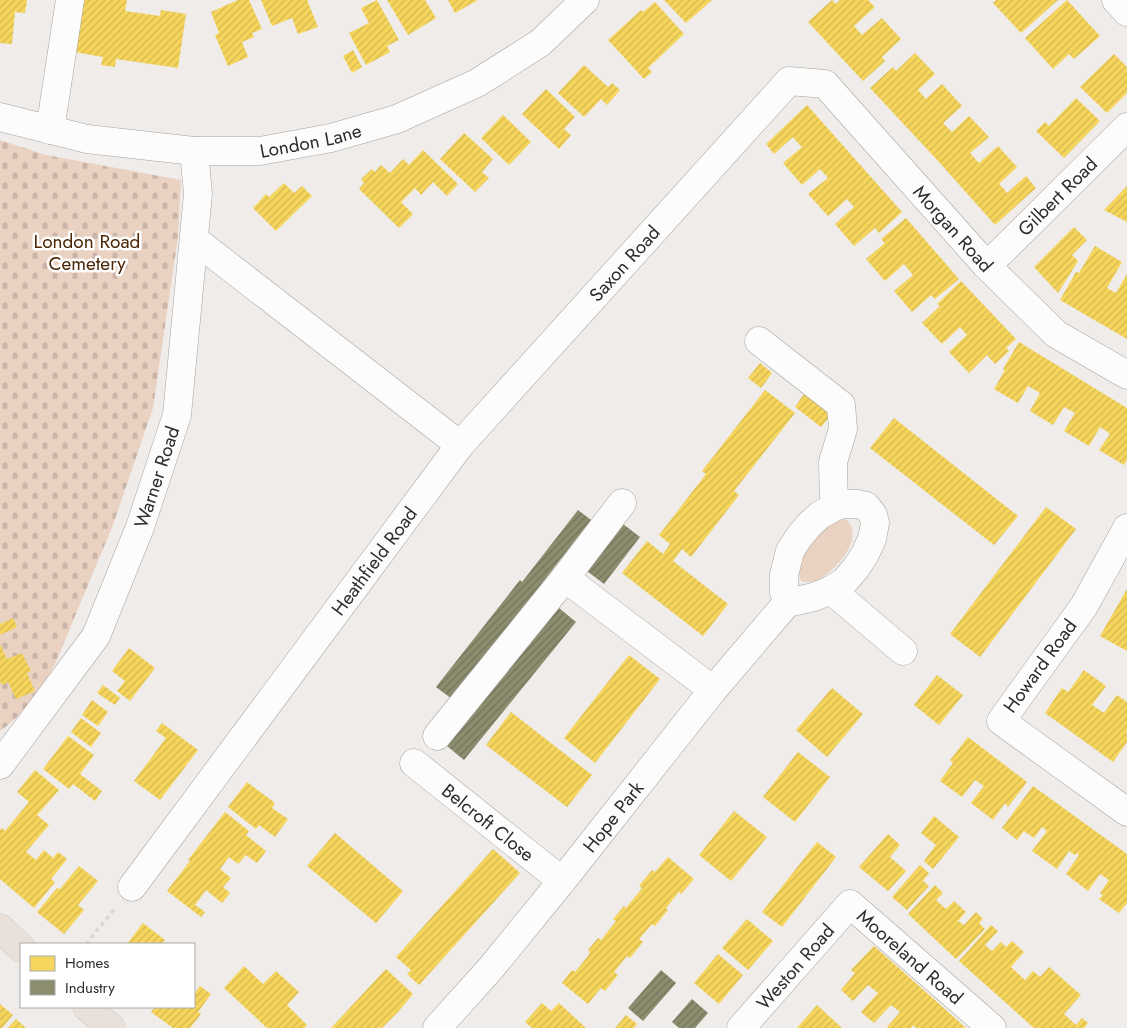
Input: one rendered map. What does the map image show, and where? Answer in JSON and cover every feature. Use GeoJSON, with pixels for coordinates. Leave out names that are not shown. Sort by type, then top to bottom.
{"type":"FeatureCollection","features":[{"type":"Feature","properties":{"kind":"main road"},"geometry":{"type":"LineString","coordinates":[[0,928],[20,947]]}},
{"type":"Feature","properties":{"kind":"main road"},"geometry":{"type":"LineString","coordinates":[[88,1008],[111,1028]]}},
{"type":"Feature","properties":{"kind":"street"},"geometry":{"type":"LineString","coordinates":[[50,130],[70,0]]}},
{"type":"Feature","properties":{"kind":"street","name":"London Lane"},"geometry":{"type":"LineString","coordinates":[[0,117],[87,139],[194,151],[260,151],[330,138],[397,118],[477,83],[540,43],[585,0]]}},
{"type":"Feature","properties":{"kind":"street"},"geometry":{"type":"LineString","coordinates":[[1116,0],[1127,12]]}},
{"type":"Feature","properties":{"kind":"street","name":"Morgan Road"},"geometry":{"type":"LineString","coordinates":[[789,81],[825,84],[986,264],[1056,334],[1127,374]]}},
{"type":"Feature","properties":{"kind":"street","name":"Saxon Road"},"geometry":{"type":"LineString","coordinates":[[460,445],[789,81]]}},
{"type":"Feature","properties":{"kind":"street","name":"Gilbert Road"},"geometry":{"type":"LineString","coordinates":[[986,264],[1001,252],[1127,127]]}},
{"type":"Feature","properties":{"kind":"street","name":"Warner Road"},"geometry":{"type":"LineString","coordinates":[[0,763],[96,636],[140,527],[176,415],[195,240],[198,194],[194,151]]}},
{"type":"Feature","properties":{"kind":"street"},"geometry":{"type":"LineString","coordinates":[[195,240],[460,445]]}},
{"type":"Feature","properties":{"kind":"street"},"geometry":{"type":"LineString","coordinates":[[759,341],[841,405],[843,429],[832,462],[834,507]]}},
{"type":"Feature","properties":{"kind":"street","name":"Heathfield Road"},"geometry":{"type":"LineString","coordinates":[[132,887],[460,445]]}},
{"type":"Feature","properties":{"kind":"street"},"geometry":{"type":"LineString","coordinates":[[437,736],[565,578],[622,503]]}},
{"type":"Feature","properties":{"kind":"street"},"geometry":{"type":"LineString","coordinates":[[844,504],[857,504],[866,506],[873,515],[875,523],[872,539],[865,554],[844,582],[832,590],[797,602],[787,603],[784,592],[784,575],[790,551],[809,525],[820,515],[834,507],[844,504]]}},
{"type":"Feature","properties":{"kind":"street","name":"Howard Road"},"geometry":{"type":"LineString","coordinates":[[1127,528],[1084,606],[1001,721],[1127,812]]}},
{"type":"Feature","properties":{"kind":"street"},"geometry":{"type":"LineString","coordinates":[[565,578],[713,690]]}},
{"type":"Feature","properties":{"kind":"street"},"geometry":{"type":"LineString","coordinates":[[832,590],[902,651]]}},
{"type":"Feature","properties":{"kind":"street","name":"Hope Park"},"geometry":{"type":"LineString","coordinates":[[437,1028],[491,968],[713,690],[787,603]]}},
{"type":"Feature","properties":{"kind":"street","name":"Belcroft Close"},"geometry":{"type":"LineString","coordinates":[[414,763],[562,881]]}},
{"type":"Feature","properties":{"kind":"street","name":"Weston Road"},"geometry":{"type":"LineString","coordinates":[[741,1028],[850,904]]}},
{"type":"Feature","properties":{"kind":"street","name":"Mooreland Road"},"geometry":{"type":"LineString","coordinates":[[850,904],[992,1028]]}},
{"type":"Feature","properties":{"kind":"path"},"geometry":{"type":"LineString","coordinates":[[87,943],[132,887]]}},
{"type":"Feature","properties":{"kind":"green space","name":"London Road Cemetery"},"geometry":{"type":"Polygon","coordinates":[[[0,140],[46,155],[181,180],[178,237],[153,408],[113,525],[55,664],[35,700],[0,731],[0,140]]]}},
{"type":"Feature","properties":{"kind":"green space"},"geometry":{"type":"Polygon","coordinates":[[[839,518],[847,520],[852,528],[850,546],[845,555],[823,577],[815,581],[803,582],[800,579],[798,569],[804,555],[820,530],[839,518]]]}},
{"type":"Feature","properties":{"kind":"building: Homes"},"geometry":{"type":"Polygon","coordinates":[[[0,0],[27,0],[25,13],[15,12],[12,44],[0,43],[0,0]]]}},
{"type":"Feature","properties":{"kind":"building: Homes"},"geometry":{"type":"Polygon","coordinates":[[[77,0],[127,0],[125,11],[160,16],[161,10],[186,14],[178,68],[116,59],[115,67],[101,65],[103,57],[69,51],[77,0]]]}},
{"type":"Feature","properties":{"kind":"building: Homes"},"geometry":{"type":"Polygon","coordinates":[[[238,0],[249,0],[262,29],[252,33],[254,37],[242,42],[248,57],[228,66],[215,35],[219,33],[211,12],[238,0]]]}},
{"type":"Feature","properties":{"kind":"building: Homes"},"geometry":{"type":"Polygon","coordinates":[[[261,0],[307,0],[318,27],[298,34],[292,18],[272,26],[261,0]]]}},
{"type":"Feature","properties":{"kind":"building: Homes"},"geometry":{"type":"Polygon","coordinates":[[[377,0],[399,40],[387,46],[390,52],[366,65],[349,33],[369,23],[361,8],[377,0]]]}},
{"type":"Feature","properties":{"kind":"building: Homes"},"geometry":{"type":"Polygon","coordinates":[[[387,0],[425,0],[436,18],[408,35],[387,0]]]}},
{"type":"Feature","properties":{"kind":"building: Homes"},"geometry":{"type":"Polygon","coordinates":[[[448,0],[478,0],[455,13],[448,0]]]}},
{"type":"Feature","properties":{"kind":"building: Homes"},"geometry":{"type":"Polygon","coordinates":[[[664,0],[712,0],[686,23],[664,0]]]}},
{"type":"Feature","properties":{"kind":"building: Homes"},"geometry":{"type":"Polygon","coordinates":[[[832,0],[836,4],[840,0],[868,0],[875,7],[854,26],[862,35],[882,18],[901,39],[882,57],[885,61],[863,81],[808,22],[832,0]]]}},
{"type":"Feature","properties":{"kind":"building: Homes"},"geometry":{"type":"Polygon","coordinates":[[[996,0],[1058,0],[1021,33],[993,3],[996,0]]]}},
{"type":"Feature","properties":{"kind":"building: Homes"},"geometry":{"type":"Polygon","coordinates":[[[1067,0],[1100,36],[1074,59],[1069,54],[1053,69],[1025,38],[1067,0]]]}},
{"type":"Feature","properties":{"kind":"building: Homes"},"geometry":{"type":"Polygon","coordinates":[[[655,2],[684,34],[648,68],[652,72],[644,79],[608,40],[641,10],[643,12],[655,2]]]}},
{"type":"Feature","properties":{"kind":"building: Homes"},"geometry":{"type":"Polygon","coordinates":[[[353,50],[362,67],[352,73],[343,56],[353,50]]]}},
{"type":"Feature","properties":{"kind":"building: Homes"},"geometry":{"type":"Polygon","coordinates":[[[915,53],[935,74],[918,90],[926,99],[942,84],[962,106],[943,123],[952,132],[969,116],[989,137],[970,153],[979,163],[998,146],[1017,167],[999,184],[1007,193],[1026,176],[1036,188],[995,225],[870,88],[893,67],[896,71],[915,53]]]}},
{"type":"Feature","properties":{"kind":"building: Homes"},"geometry":{"type":"Polygon","coordinates":[[[1114,54],[1127,67],[1127,93],[1107,113],[1080,87],[1114,54]]]}},
{"type":"Feature","properties":{"kind":"building: Homes"},"geometry":{"type":"Polygon","coordinates":[[[584,65],[608,87],[612,83],[620,90],[607,105],[601,99],[584,117],[558,93],[584,65]]]}},
{"type":"Feature","properties":{"kind":"building: Homes"},"geometry":{"type":"Polygon","coordinates":[[[546,89],[575,117],[564,129],[571,135],[559,149],[522,114],[546,89]]]}},
{"type":"Feature","properties":{"kind":"building: Homes"},"geometry":{"type":"Polygon","coordinates":[[[1076,98],[1100,121],[1064,158],[1036,131],[1045,122],[1049,126],[1076,98]]]}},
{"type":"Feature","properties":{"kind":"building: Homes"},"geometry":{"type":"Polygon","coordinates":[[[807,105],[902,212],[879,233],[875,228],[854,246],[835,224],[854,207],[847,199],[828,216],[808,194],[828,178],[820,169],[802,185],[783,163],[802,147],[793,137],[774,154],[766,144],[807,105]]]}},
{"type":"Feature","properties":{"kind":"building: Homes"},"geometry":{"type":"Polygon","coordinates":[[[503,115],[531,142],[509,165],[481,138],[503,115]]]}},
{"type":"Feature","properties":{"kind":"building: Homes"},"geometry":{"type":"Polygon","coordinates":[[[464,133],[493,159],[482,172],[489,178],[475,192],[440,159],[464,133]]]}},
{"type":"Feature","properties":{"kind":"building: Homes"},"geometry":{"type":"Polygon","coordinates":[[[423,150],[458,184],[447,196],[433,182],[421,195],[415,188],[401,202],[413,214],[399,228],[359,189],[364,183],[361,179],[372,169],[375,172],[381,165],[390,173],[403,159],[409,165],[423,150]]]}},
{"type":"Feature","properties":{"kind":"building: Homes"},"geometry":{"type":"Polygon","coordinates":[[[284,183],[294,193],[302,186],[312,196],[276,231],[253,208],[266,194],[269,197],[284,183]]]}},
{"type":"Feature","properties":{"kind":"building: Homes"},"geometry":{"type":"Polygon","coordinates":[[[1127,186],[1127,222],[1104,210],[1127,186]]]}},
{"type":"Feature","properties":{"kind":"building: Homes"},"geometry":{"type":"Polygon","coordinates":[[[906,218],[959,279],[935,299],[931,295],[912,312],[894,291],[913,275],[904,264],[885,281],[866,259],[885,243],[881,239],[906,218]]]}},
{"type":"Feature","properties":{"kind":"building: Homes"},"geometry":{"type":"Polygon","coordinates":[[[1074,227],[1087,240],[1072,255],[1078,261],[1058,293],[1034,267],[1074,227]]]}},
{"type":"Feature","properties":{"kind":"building: Homes"},"geometry":{"type":"Polygon","coordinates":[[[1095,246],[1122,262],[1107,288],[1116,293],[1127,274],[1127,339],[1060,300],[1076,272],[1079,273],[1095,246]]]}},
{"type":"Feature","properties":{"kind":"building: Homes"},"geometry":{"type":"Polygon","coordinates":[[[961,281],[1016,339],[1006,348],[1009,351],[995,364],[987,355],[969,373],[949,352],[967,335],[960,327],[942,344],[922,323],[940,306],[937,304],[961,281]]]}},
{"type":"Feature","properties":{"kind":"building: Homes"},"geometry":{"type":"Polygon","coordinates":[[[1019,342],[1127,408],[1127,460],[1124,465],[1099,450],[1110,434],[1100,427],[1089,446],[1064,431],[1075,413],[1064,407],[1053,425],[1030,411],[1040,393],[1028,386],[1018,403],[994,389],[1019,342]]]}},
{"type":"Feature","properties":{"kind":"building: Homes"},"geometry":{"type":"Polygon","coordinates":[[[760,363],[772,373],[761,388],[748,378],[760,363]]]}},
{"type":"Feature","properties":{"kind":"building: Homes"},"geometry":{"type":"Polygon","coordinates":[[[765,390],[795,413],[734,491],[739,495],[691,557],[682,549],[673,561],[728,604],[703,636],[622,573],[647,541],[663,554],[670,544],[659,535],[706,474],[702,471],[765,390]]]}},
{"type":"Feature","properties":{"kind":"building: Homes"},"geometry":{"type":"Polygon","coordinates":[[[806,391],[833,412],[821,427],[795,407],[806,391]]]}},
{"type":"Feature","properties":{"kind":"building: Homes"},"geometry":{"type":"Polygon","coordinates":[[[894,418],[1018,516],[994,545],[870,448],[894,418]]]}},
{"type":"Feature","properties":{"kind":"building: Homes"},"geometry":{"type":"Polygon","coordinates":[[[1046,507],[1076,529],[980,657],[950,634],[1046,507]]]}},
{"type":"Feature","properties":{"kind":"building: Homes"},"geometry":{"type":"Polygon","coordinates":[[[1127,589],[1127,651],[1100,636],[1127,589]]]}},
{"type":"Feature","properties":{"kind":"building: Homes"},"geometry":{"type":"Polygon","coordinates":[[[13,618],[17,627],[0,635],[0,624],[13,618]]]}},
{"type":"Feature","properties":{"kind":"building: Homes"},"geometry":{"type":"Polygon","coordinates":[[[0,644],[7,659],[22,653],[31,671],[27,673],[35,691],[16,699],[8,682],[2,685],[0,681],[0,644]]]}},
{"type":"Feature","properties":{"kind":"building: Homes"},"geometry":{"type":"Polygon","coordinates":[[[129,648],[155,668],[130,701],[117,691],[125,681],[112,671],[129,648]]]}},
{"type":"Feature","properties":{"kind":"building: Homes"},"geometry":{"type":"Polygon","coordinates":[[[629,655],[660,679],[595,763],[564,738],[629,655]]]}},
{"type":"Feature","properties":{"kind":"building: Homes"},"geometry":{"type":"Polygon","coordinates":[[[1084,670],[1106,686],[1092,705],[1104,713],[1117,695],[1127,702],[1127,742],[1113,762],[1045,713],[1062,688],[1068,692],[1084,670]]]}},
{"type":"Feature","properties":{"kind":"building: Homes"},"geometry":{"type":"Polygon","coordinates":[[[937,675],[963,695],[939,725],[914,705],[937,675]]]}},
{"type":"Feature","properties":{"kind":"building: Homes"},"geometry":{"type":"Polygon","coordinates":[[[103,685],[120,698],[115,705],[97,693],[103,685]]]}},
{"type":"Feature","properties":{"kind":"building: Homes"},"geometry":{"type":"Polygon","coordinates":[[[832,688],[863,714],[827,757],[796,730],[832,688]]]}},
{"type":"Feature","properties":{"kind":"building: Homes"},"geometry":{"type":"Polygon","coordinates":[[[92,700],[108,712],[98,726],[82,715],[92,700]]]}},
{"type":"Feature","properties":{"kind":"building: Homes"},"geometry":{"type":"Polygon","coordinates":[[[511,712],[592,775],[567,807],[486,745],[511,712]]]}},
{"type":"Feature","properties":{"kind":"building: Homes"},"geometry":{"type":"Polygon","coordinates":[[[81,718],[101,733],[91,747],[71,732],[81,718]]]}},
{"type":"Feature","properties":{"kind":"building: Homes"},"geometry":{"type":"Polygon","coordinates":[[[162,723],[198,750],[160,800],[134,781],[166,738],[156,731],[162,723]]]}},
{"type":"Feature","properties":{"kind":"building: Homes"},"geometry":{"type":"Polygon","coordinates":[[[68,736],[94,755],[80,774],[102,791],[95,801],[73,784],[69,789],[43,769],[68,736]]]}},
{"type":"Feature","properties":{"kind":"building: Homes"},"geometry":{"type":"Polygon","coordinates":[[[968,737],[1027,782],[1008,807],[1005,803],[993,820],[971,803],[984,786],[975,780],[962,797],[940,781],[953,763],[950,760],[968,737]]]}},
{"type":"Feature","properties":{"kind":"building: Homes"},"geometry":{"type":"Polygon","coordinates":[[[798,752],[830,777],[795,822],[763,797],[798,752]]]}},
{"type":"Feature","properties":{"kind":"building: Homes"},"geometry":{"type":"Polygon","coordinates":[[[35,770],[59,790],[37,815],[49,825],[26,852],[36,860],[44,850],[53,858],[58,852],[67,859],[51,879],[55,882],[34,908],[0,879],[0,830],[2,828],[5,831],[29,802],[17,792],[35,770]]]}},
{"type":"Feature","properties":{"kind":"building: Homes"},"geometry":{"type":"Polygon","coordinates":[[[247,782],[275,803],[272,808],[288,819],[275,837],[259,825],[256,829],[228,807],[247,782]]]}},
{"type":"Feature","properties":{"kind":"building: Homes"},"geometry":{"type":"Polygon","coordinates":[[[1033,786],[1127,854],[1127,903],[1119,913],[1099,899],[1103,895],[1100,893],[1109,880],[1100,874],[1088,891],[1066,874],[1079,855],[1077,853],[1075,855],[1069,851],[1057,869],[1032,851],[1047,831],[1042,827],[1034,838],[1024,831],[1017,840],[1002,828],[1033,786]]]}},
{"type":"Feature","properties":{"kind":"building: Homes"},"geometry":{"type":"Polygon","coordinates":[[[734,811],[767,837],[731,881],[699,855],[734,811]]]}},
{"type":"Feature","properties":{"kind":"building: Homes"},"geometry":{"type":"Polygon","coordinates":[[[225,812],[249,831],[246,835],[266,851],[257,863],[246,855],[238,864],[229,857],[220,869],[231,878],[223,887],[230,893],[222,903],[206,890],[195,905],[205,912],[201,917],[167,891],[225,812]]]}},
{"type":"Feature","properties":{"kind":"building: Homes"},"geometry":{"type":"Polygon","coordinates":[[[934,816],[959,837],[933,869],[924,861],[936,845],[921,833],[934,816]]]}},
{"type":"Feature","properties":{"kind":"building: Homes"},"geometry":{"type":"Polygon","coordinates":[[[335,833],[403,891],[376,923],[307,866],[335,833]]]}},
{"type":"Feature","properties":{"kind":"building: Homes"},"geometry":{"type":"Polygon","coordinates":[[[888,834],[900,845],[890,857],[906,871],[888,891],[859,867],[888,834]]]}},
{"type":"Feature","properties":{"kind":"building: Homes"},"geometry":{"type":"Polygon","coordinates":[[[817,842],[836,857],[782,927],[762,912],[817,842]]]}},
{"type":"Feature","properties":{"kind":"building: Homes"},"geometry":{"type":"Polygon","coordinates":[[[493,849],[520,873],[419,985],[407,974],[411,970],[396,957],[493,849]]]}},
{"type":"Feature","properties":{"kind":"building: Homes"},"geometry":{"type":"Polygon","coordinates":[[[668,857],[694,879],[681,894],[679,892],[655,926],[652,924],[639,939],[643,942],[630,958],[627,956],[614,972],[618,975],[605,991],[601,988],[588,1004],[562,983],[572,970],[575,972],[588,956],[590,952],[588,950],[598,938],[601,940],[616,921],[613,919],[624,906],[626,908],[639,892],[642,888],[639,886],[652,870],[655,872],[668,857]]]}},
{"type":"Feature","properties":{"kind":"building: Homes"},"geometry":{"type":"Polygon","coordinates":[[[920,865],[929,873],[923,881],[929,886],[907,910],[892,897],[920,865]]]}},
{"type":"Feature","properties":{"kind":"building: Homes"},"geometry":{"type":"Polygon","coordinates":[[[79,866],[98,881],[78,905],[84,910],[64,934],[37,912],[79,866]]]}},
{"type":"Feature","properties":{"kind":"building: Homes"},"geometry":{"type":"Polygon","coordinates":[[[935,885],[943,893],[936,900],[946,909],[954,901],[966,912],[958,921],[964,925],[976,912],[983,919],[979,923],[985,929],[956,959],[908,914],[935,885]]]}},
{"type":"Feature","properties":{"kind":"building: Homes"},"geometry":{"type":"Polygon","coordinates":[[[747,919],[773,941],[748,970],[722,948],[747,919]]]}},
{"type":"Feature","properties":{"kind":"building: Homes"},"geometry":{"type":"Polygon","coordinates":[[[143,923],[165,940],[163,943],[128,943],[143,923]]]}},
{"type":"Feature","properties":{"kind":"building: Homes"},"geometry":{"type":"Polygon","coordinates":[[[991,925],[998,931],[985,945],[992,951],[1001,942],[1006,947],[1012,941],[1024,952],[1011,967],[1025,980],[1033,971],[1040,977],[1049,967],[1081,995],[1064,1014],[1076,1025],[1082,1018],[1088,1023],[1084,1028],[1034,1028],[959,961],[991,925]]]}},
{"type":"Feature","properties":{"kind":"building: Homes"},"geometry":{"type":"Polygon","coordinates":[[[874,946],[966,1028],[916,1028],[913,1025],[911,1028],[888,1028],[900,1012],[891,1005],[874,1023],[861,1012],[878,993],[868,985],[853,1001],[841,990],[855,973],[851,970],[874,946]]]}},
{"type":"Feature","properties":{"kind":"building: Homes"},"geometry":{"type":"Polygon","coordinates":[[[718,954],[743,975],[719,1004],[694,983],[718,954]]]}},
{"type":"Feature","properties":{"kind":"building: Homes"},"geometry":{"type":"Polygon","coordinates":[[[244,966],[263,984],[276,971],[299,992],[287,1005],[307,1025],[304,1028],[267,1028],[224,988],[244,966]]]}},
{"type":"Feature","properties":{"kind":"building: Homes"},"geometry":{"type":"Polygon","coordinates":[[[386,969],[413,994],[398,1012],[382,1028],[331,1028],[386,969]]]}},
{"type":"Feature","properties":{"kind":"building: Homes"},"geometry":{"type":"Polygon","coordinates":[[[200,986],[211,994],[198,1012],[201,1014],[190,1028],[173,1028],[151,1012],[154,1008],[195,1008],[195,993],[200,986]]]}},
{"type":"Feature","properties":{"kind":"building: Homes"},"geometry":{"type":"Polygon","coordinates":[[[542,1003],[551,1011],[559,1003],[586,1028],[532,1028],[525,1022],[542,1003]]]}},
{"type":"Feature","properties":{"kind":"building: Homes"},"geometry":{"type":"Polygon","coordinates":[[[0,1004],[13,1015],[2,1028],[0,1028],[0,1004]]]}},
{"type":"Feature","properties":{"kind":"building: Homes"},"geometry":{"type":"Polygon","coordinates":[[[817,1005],[842,1028],[797,1028],[817,1005]]]}},
{"type":"Feature","properties":{"kind":"building: Homes"},"geometry":{"type":"Polygon","coordinates":[[[626,1015],[637,1024],[634,1028],[615,1028],[626,1015]]]}},
{"type":"Feature","properties":{"kind":"building: Homes"},"geometry":{"type":"Polygon","coordinates":[[[16,1019],[26,1028],[8,1028],[16,1019]]]}},
{"type":"Feature","properties":{"kind":"building: Industry"},"geometry":{"type":"Polygon","coordinates":[[[578,510],[591,520],[452,699],[436,687],[578,510]]]}},
{"type":"Feature","properties":{"kind":"building: Industry"},"geometry":{"type":"Polygon","coordinates":[[[623,524],[640,537],[604,584],[587,571],[623,524]]]}},
{"type":"Feature","properties":{"kind":"building: Industry"},"geometry":{"type":"Polygon","coordinates":[[[559,608],[576,622],[464,760],[447,746],[559,608]]]}},
{"type":"Feature","properties":{"kind":"building: Industry"},"geometry":{"type":"Polygon","coordinates":[[[661,970],[676,983],[643,1021],[628,1008],[661,970]]]}},
{"type":"Feature","properties":{"kind":"building: Industry"},"geometry":{"type":"Polygon","coordinates":[[[692,999],[708,1013],[695,1028],[679,1028],[672,1022],[692,999]]]}}]}
